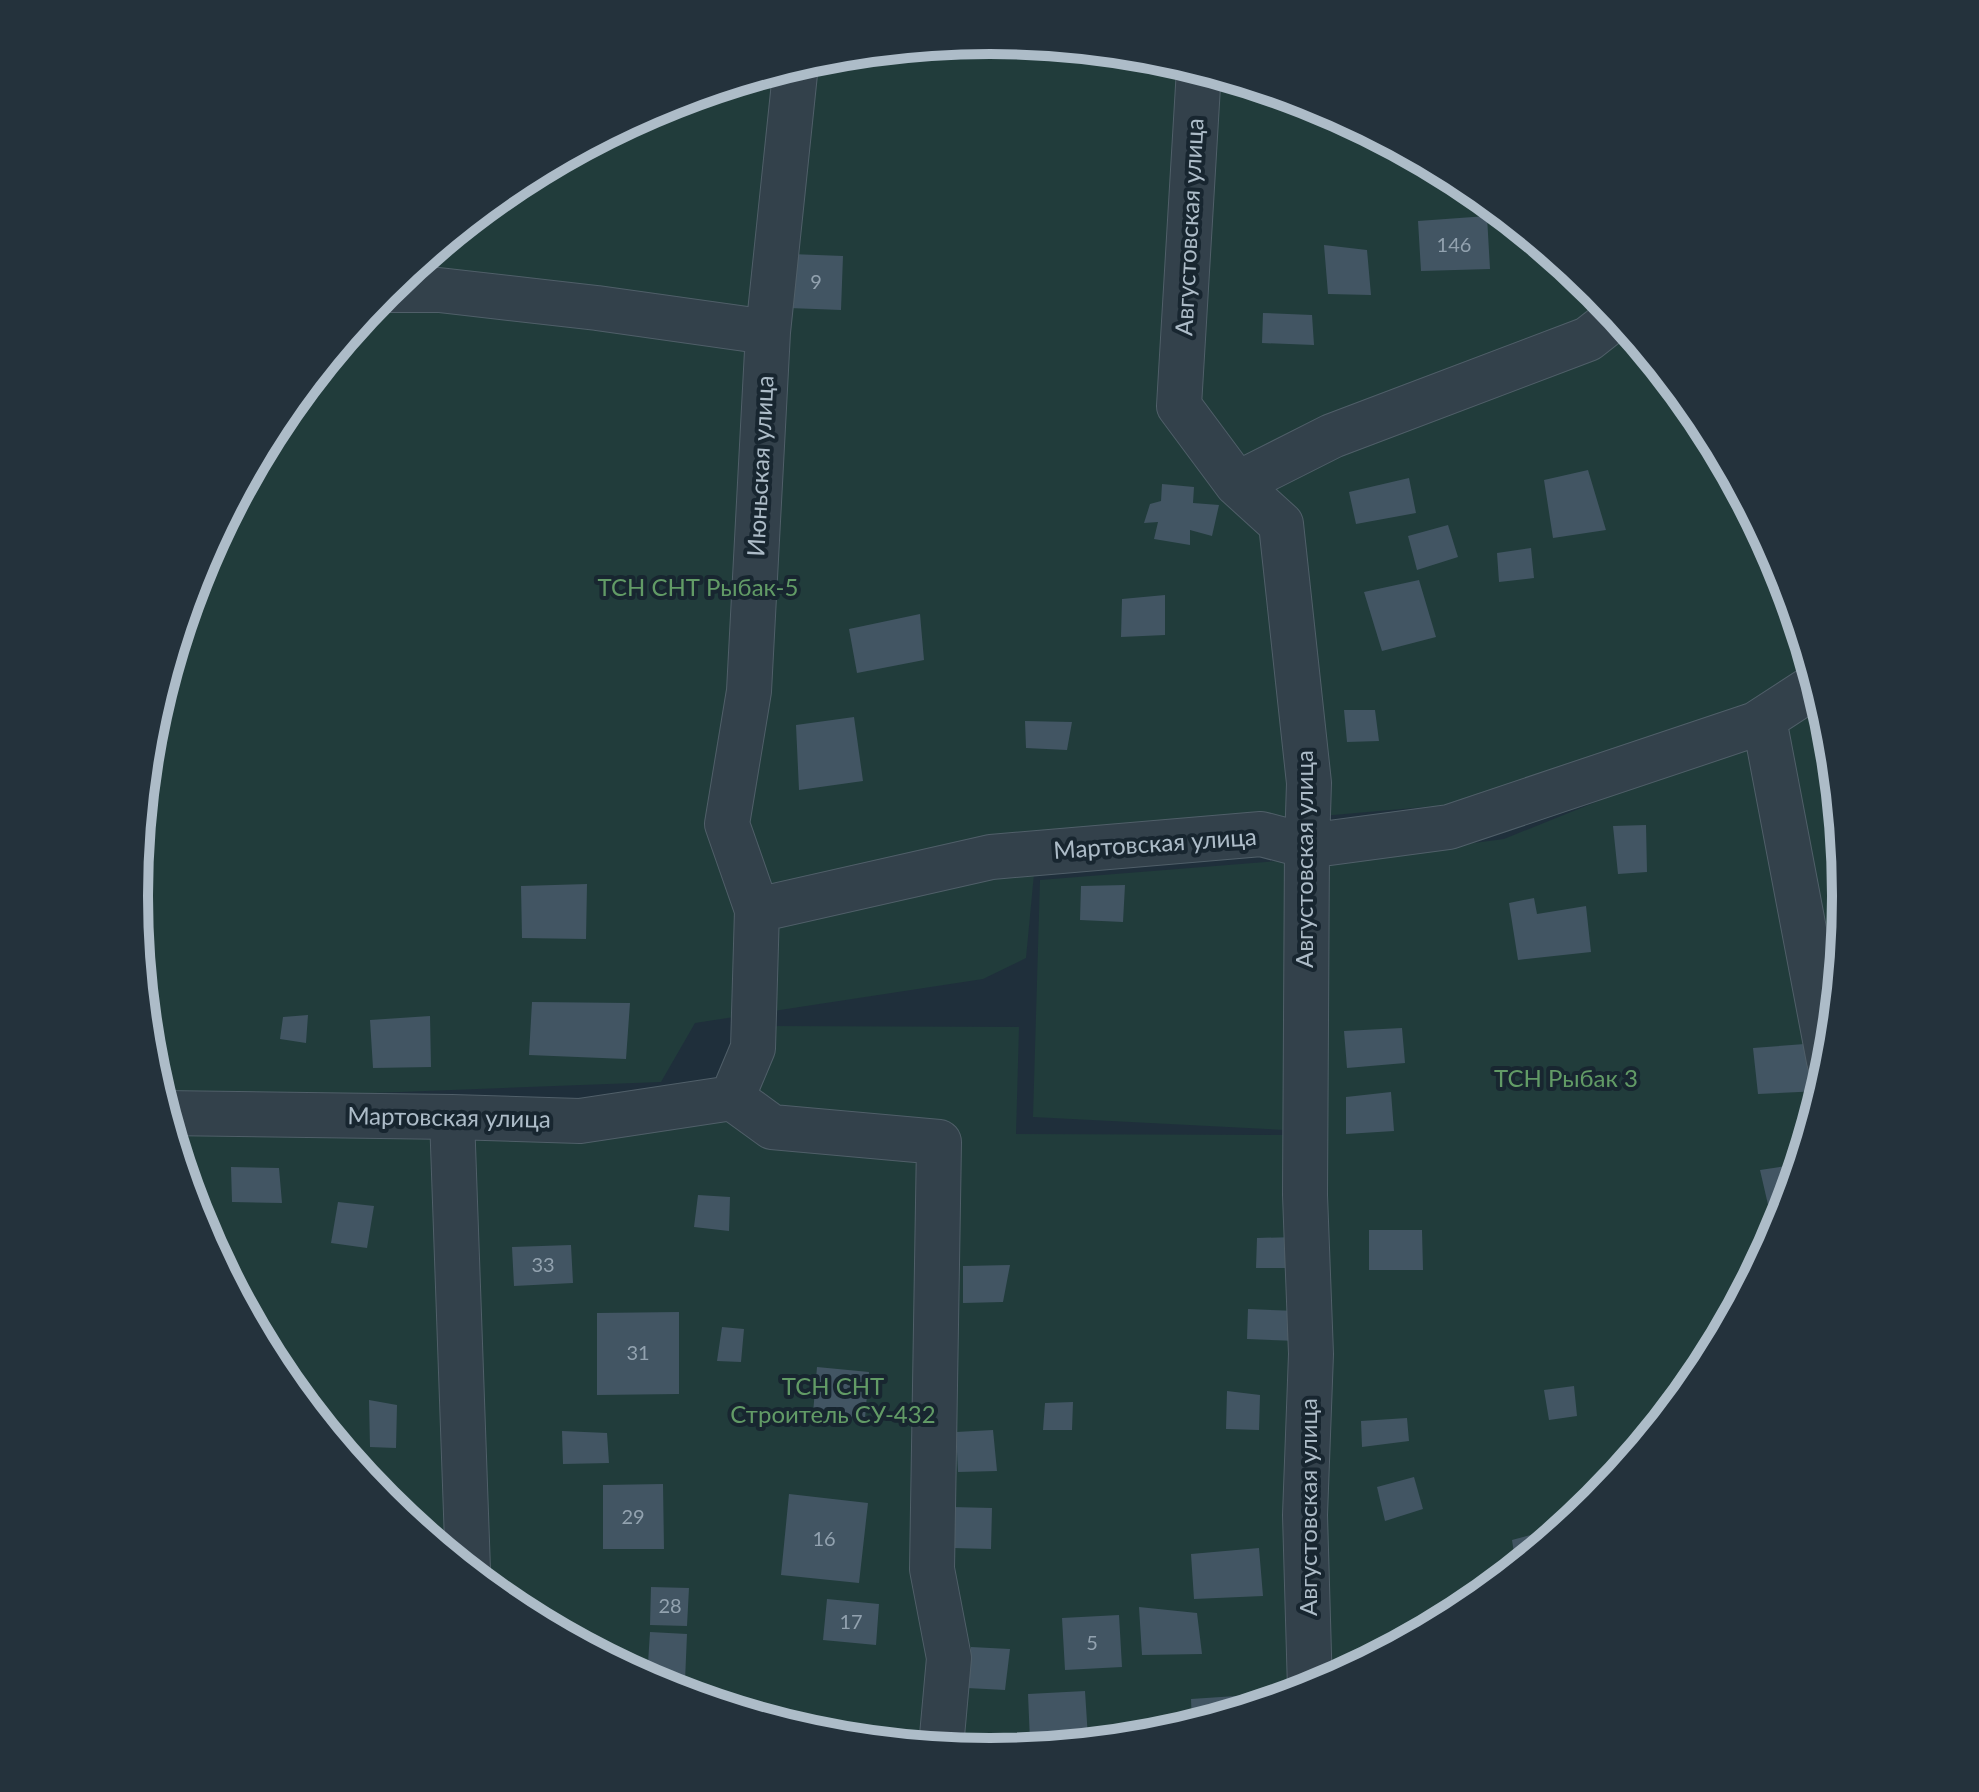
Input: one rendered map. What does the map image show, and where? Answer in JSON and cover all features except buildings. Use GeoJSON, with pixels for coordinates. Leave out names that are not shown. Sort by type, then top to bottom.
{"type":"FeatureCollection","features":[{"type":"Feature","properties":{"kind":"street","name":"Июньская улица"},"geometry":{"type":"LineString","coordinates":[[732,1098],[753,1048],[757,910],[727,824],[749,691],[768,332],[795,77]]}},
{"type":"Feature","properties":{"kind":"street","name":"Августовская улица"},"geometry":{"type":"LineString","coordinates":[[1198,81],[1179,406],[1237,484],[1281,524],[1309,783],[1305,1195],[1311,1354],[1305,1515],[1310,1675]]}},
{"type":"Feature","properties":{"kind":"street"},"geometry":{"type":"LineString","coordinates":[[406,290],[439,290],[597,308],[768,332]]}},
{"type":"Feature","properties":{"kind":"street"},"geometry":{"type":"LineString","coordinates":[[1237,484],[1332,436],[1588,339],[1607,324]]}},
{"type":"Feature","properties":{"kind":"street","name":"Мартовская улица"},"geometry":{"type":"LineString","coordinates":[[757,910],[991,857],[1261,834],[1307,846],[1449,827],[1756,724],[1806,692]]}},
{"type":"Feature","properties":{"kind":"street"},"geometry":{"type":"LineString","coordinates":[[1764,719],[1821,1021]]}},
{"type":"Feature","properties":{"kind":"street"},"geometry":{"type":"LineString","coordinates":[[732,1098],[772,1127],[939,1142],[932,1569],[949,1658],[942,1736]]}},
{"type":"Feature","properties":{"kind":"street","name":"Мартовская улица"},"geometry":{"type":"LineString","coordinates":[[176,1113],[580,1121],[732,1098]]}},
{"type":"Feature","properties":{"kind":"street"},"geometry":{"type":"LineString","coordinates":[[452,1117],[468,1556]]}},
{"type":"Feature","properties":{"kind":"green space","name":"ТСН СНТ Рыбак-5"},"geometry":{"type":"Polygon","coordinates":[[[990,54],[1099,61],[1154,70],[1260,99],[1312,118],[1410,167],[1502,228],[1545,263],[1623,341],[1658,383],[1719,475],[1745,524],[1787,625],[1803,678],[1743,712],[1471,803],[1264,821],[1036,853],[1026,958],[983,979],[695,1023],[661,1082],[296,1096],[171,1093],[155,1006],[149,951],[149,841],[164,732],[192,625],[234,524],[289,428],[321,383],[356,341],[434,263],[522,196],[617,141],[667,118],[772,83],[825,70],[934,56],[990,54]]]}},
{"type":"Feature","properties":{"kind":"green space","name":"ТСН Рыбак 3"},"geometry":{"type":"Polygon","coordinates":[[[1811,714],[1824,786],[1832,896],[1830,951],[1824,1006],[1803,1114],[1787,1167],[1745,1268],[1690,1364],[1658,1409],[1585,1491],[1545,1529],[1457,1596],[1410,1625],[1329,1666],[1325,1132],[1033,1117],[1040,880],[1428,849],[1504,839],[1811,714]]]}},
{"type":"Feature","properties":{"kind":"green space","name":"ТСН СНТ Строитель СУ-432"},"geometry":{"type":"Polygon","coordinates":[[[732,1026],[1019,1027],[1016,1134],[1289,1135],[1295,1680],[1207,1709],[1099,1731],[990,1738],[934,1736],[825,1722],[772,1709],[667,1674],[617,1651],[522,1596],[434,1529],[356,1451],[321,1409],[260,1317],[234,1268],[192,1167],[176,1114],[708,1102],[734,1057],[732,1026]]]}}]}
